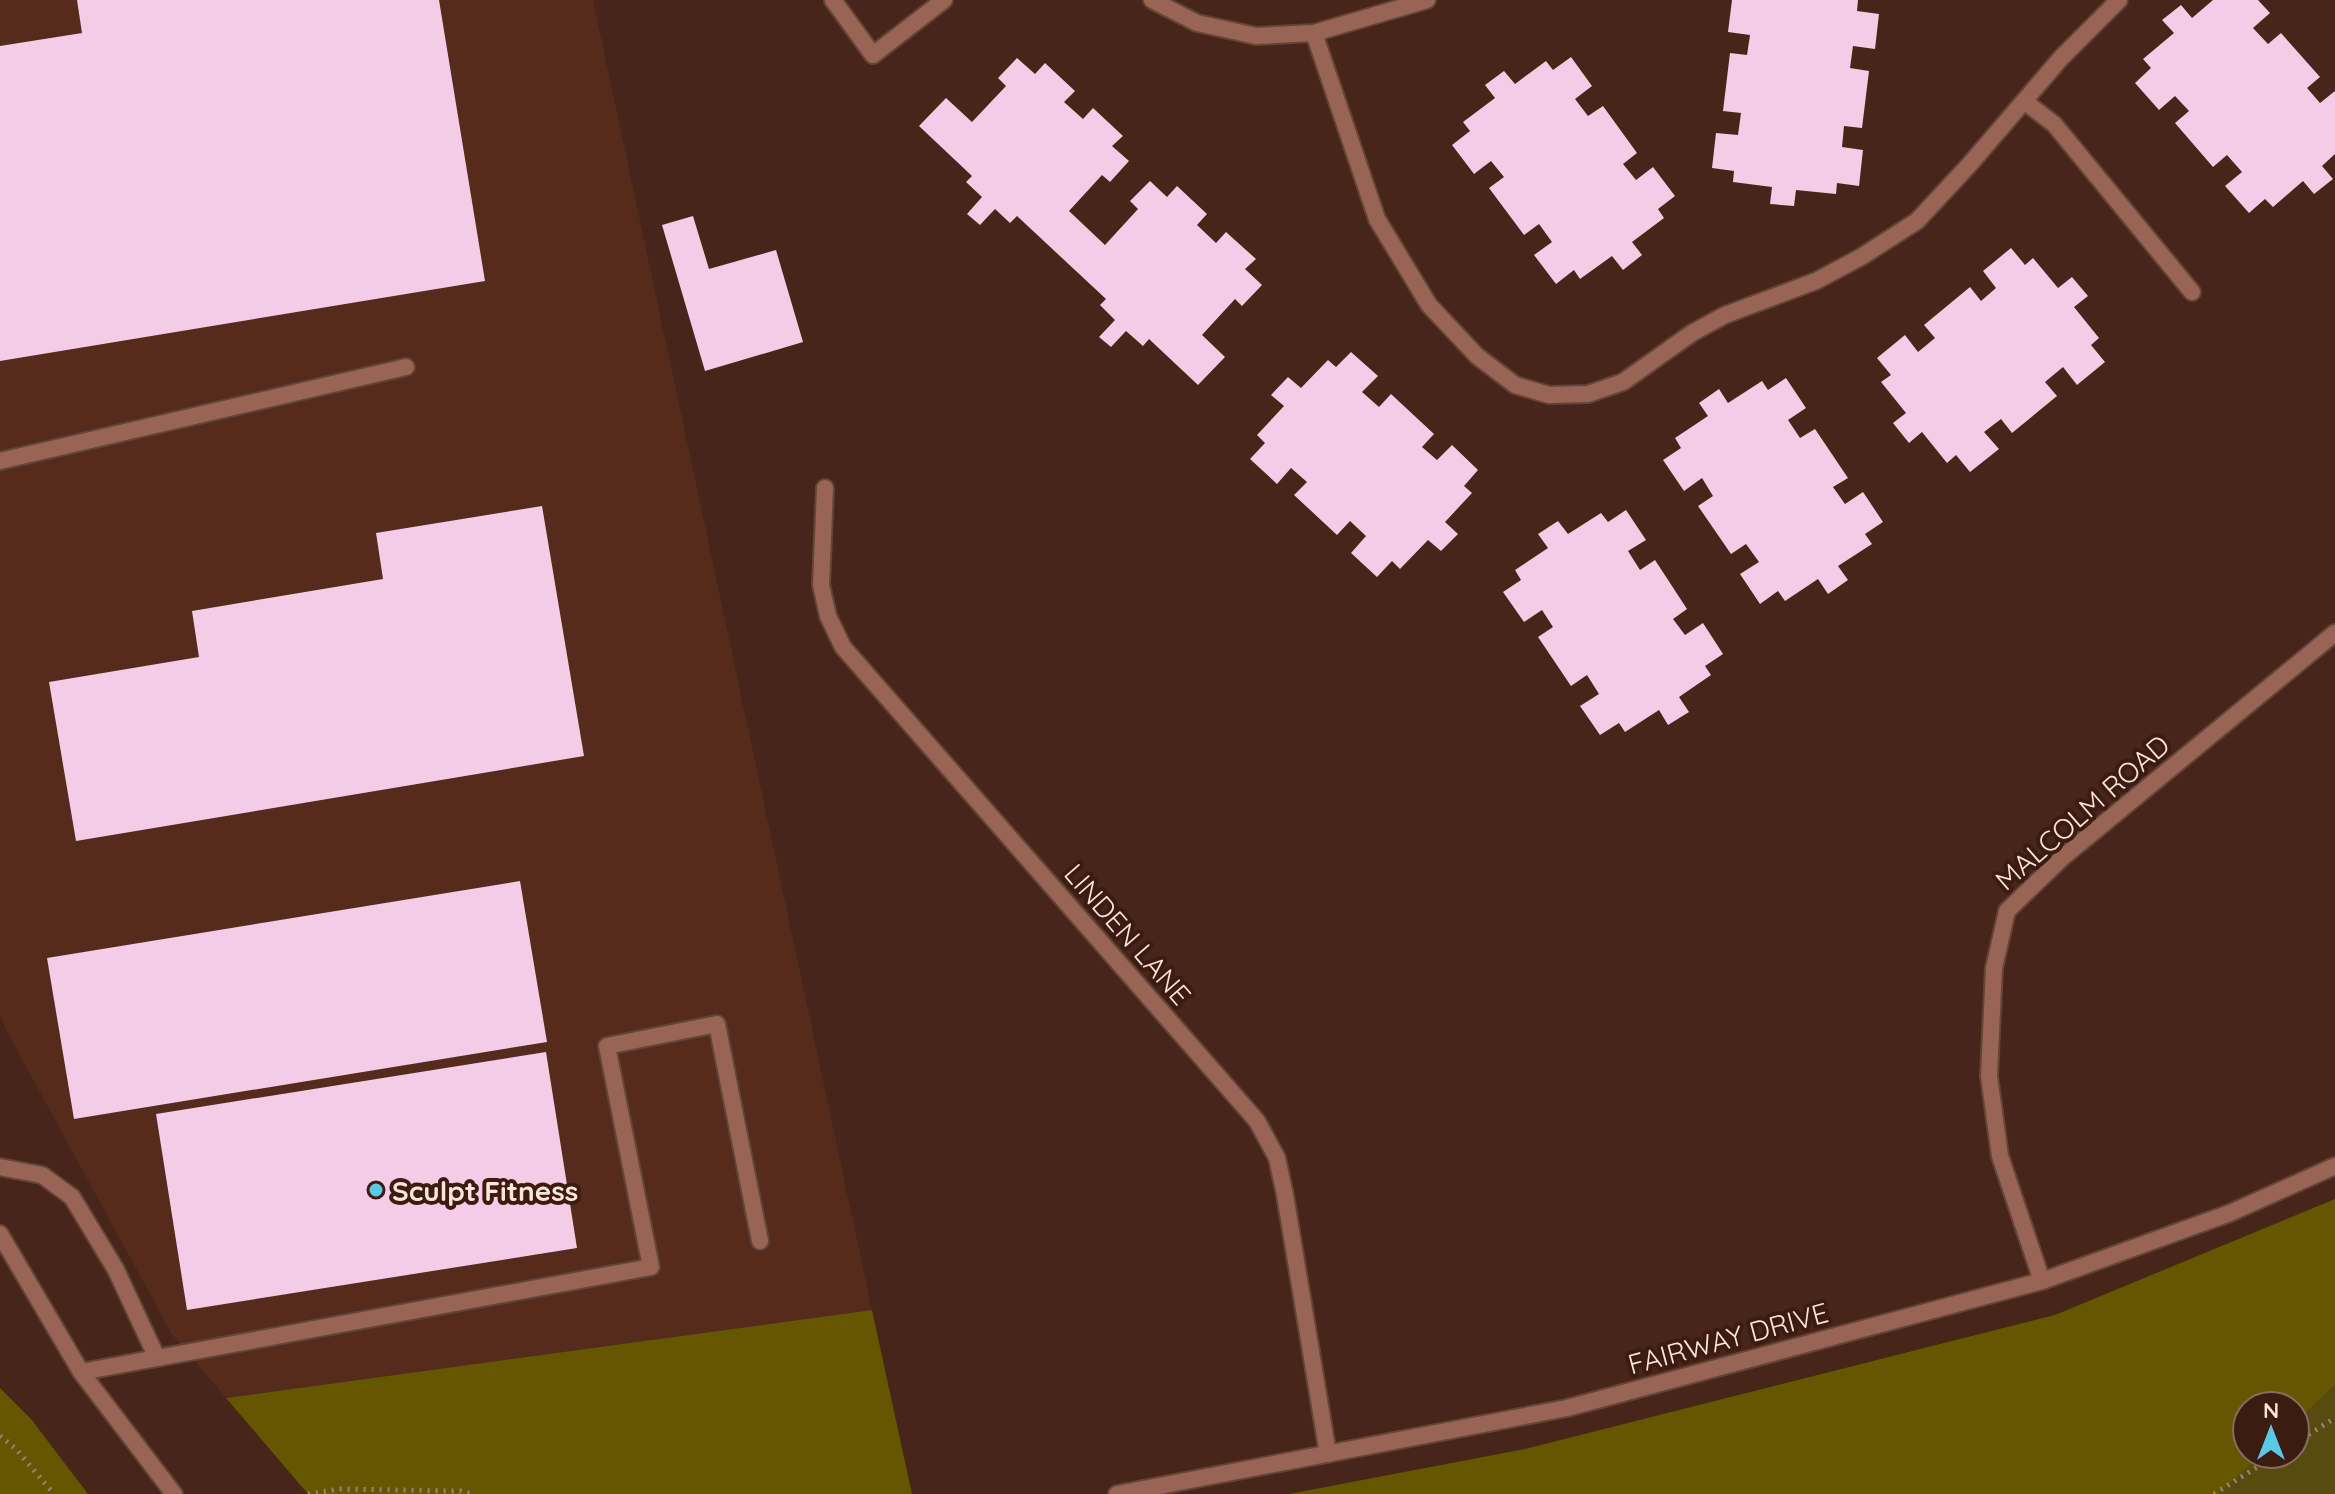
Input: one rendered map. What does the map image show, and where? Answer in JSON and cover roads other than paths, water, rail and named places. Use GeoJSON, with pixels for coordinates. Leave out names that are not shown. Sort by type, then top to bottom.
{"type":"FeatureCollection","features":[{"type":"Feature","properties":{"kind":"street"},"geometry":{"type":"LineString","coordinates":[[833,0],[873,55],[944,0]]}},
{"type":"Feature","properties":{"kind":"street"},"geometry":{"type":"LineString","coordinates":[[1152,0],[1197,23],[1256,36],[1314,33],[1427,0]]}},
{"type":"Feature","properties":{"kind":"street"},"geometry":{"type":"LineString","coordinates":[[1314,33],[1377,219],[1429,305],[1477,356],[1515,385],[1549,395],[1588,394],[1623,382],[1692,333],[1725,315],[1816,281],[1917,221],[2061,58],[2119,0]]}},
{"type":"Feature","properties":{"kind":"street"},"geometry":{"type":"LineString","coordinates":[[2024,101],[2054,124],[2192,292]]}},
{"type":"Feature","properties":{"kind":"street"},"geometry":{"type":"LineString","coordinates":[[0,461],[406,367]]}},
{"type":"Feature","properties":{"kind":"street","name":"LINDEN LANE"},"geometry":{"type":"LineString","coordinates":[[825,488],[821,585],[828,616],[843,647],[1257,1121],[1277,1158],[1328,1454]]}},
{"type":"Feature","properties":{"kind":"street","name":"MALCOLM ROAD"},"geometry":{"type":"LineString","coordinates":[[2042,1281],[2000,1156],[1989,1076],[1994,968],[2007,911],[2063,857],[2335,633]]}},
{"type":"Feature","properties":{"kind":"street"},"geometry":{"type":"LineString","coordinates":[[81,1372],[651,1267],[607,1046],[717,1024],[760,1241]]}},
{"type":"Feature","properties":{"kind":"street","name":"FAIRWAY DRIVE"},"geometry":{"type":"LineString","coordinates":[[1117,1494],[1567,1408],[2042,1281],[2230,1213],[2335,1166]]}},
{"type":"Feature","properties":{"kind":"street"},"geometry":{"type":"LineString","coordinates":[[0,1167],[42,1175],[72,1197],[116,1270],[157,1358]]}},
{"type":"Feature","properties":{"kind":"street"},"geometry":{"type":"LineString","coordinates":[[0,1234],[81,1372],[174,1494]]}},
{"type":"Feature","properties":{"kind":"place","name":"Sculpt Fitness"},"geometry":{"type":"Point","coordinates":[376,1190]}}]}
